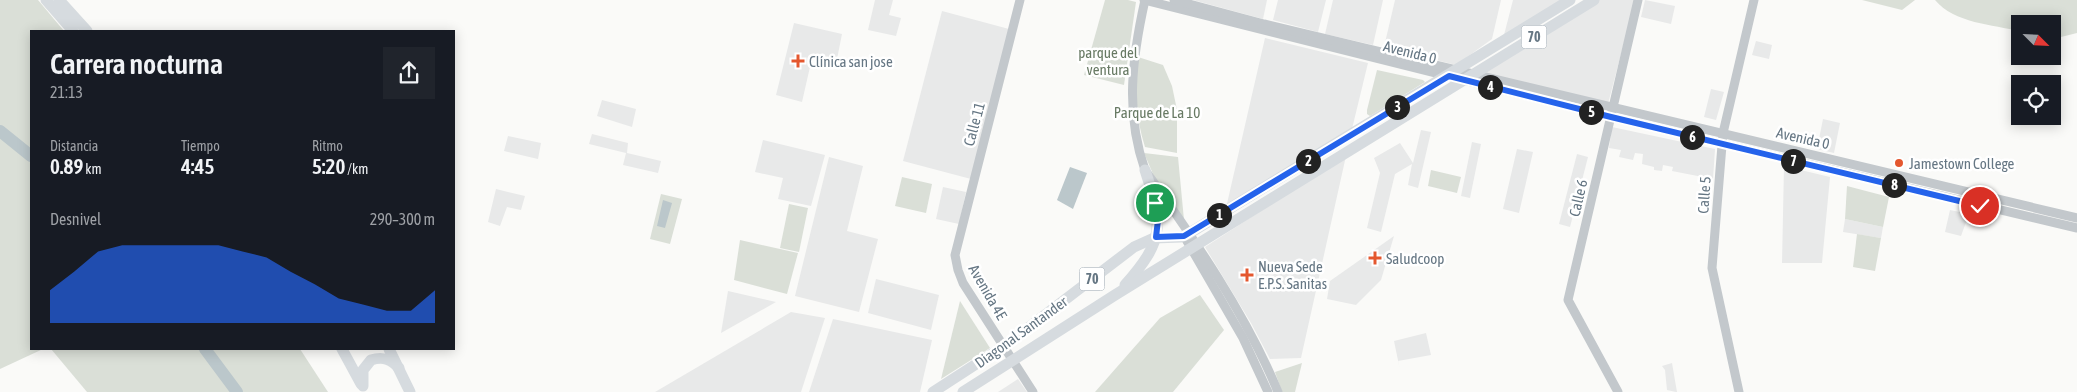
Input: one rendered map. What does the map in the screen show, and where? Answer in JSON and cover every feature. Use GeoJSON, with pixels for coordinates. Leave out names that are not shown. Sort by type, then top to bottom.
{"type":"FeatureCollection","features":[{"type":"Feature","properties":{"kind":"main road"},"geometry":{"type":"LineString","coordinates":[[46,0],[72,30]]}},
{"type":"Feature","properties":{"kind":"main road"},"geometry":{"type":"LineString","coordinates":[[59,0],[86,30]]}},
{"type":"Feature","properties":{"kind":"main road","name":"Diagonal Santander"},"geometry":{"type":"LineString","coordinates":[[933,392],[1004,346],[1129,250],[1144,241],[1156,237],[1187,234],[1570,0]]}},
{"type":"Feature","properties":{"kind":"main road","name":"Diagonal Santander"},"geometry":{"type":"LineString","coordinates":[[963,392],[1015,363],[1115,295],[1594,0]]}},
{"type":"Feature","properties":{"kind":"main road"},"geometry":{"type":"LineString","coordinates":[[1115,295],[1142,265],[1153,248],[1156,237],[1158,224],[1157,210],[1145,170]]}},
{"type":"Feature","properties":{"kind":"main road"},"geometry":{"type":"LineString","coordinates":[[976,392],[1015,363],[1010,350],[1013,345],[1051,317],[1069,297]]}},
{"type":"Feature","properties":{"kind":"main road"},"geometry":{"type":"LineString","coordinates":[[343,350],[364,389]]}},
{"type":"Feature","properties":{"kind":"main road"},"geometry":{"type":"LineString","coordinates":[[390,350],[410,392]]}},
{"type":"Feature","properties":{"kind":"main road"},"geometry":{"type":"LineString","coordinates":[[364,389],[364,370],[371,360],[384,358],[390,360],[399,368]]}},
{"type":"Feature","properties":{"kind":"street","name":"Calle 11"},"geometry":{"type":"LineString","coordinates":[[955,255],[1020,0]]}},
{"type":"Feature","properties":{"kind":"street","name":"Avenida 0"},"geometry":{"type":"LineString","coordinates":[[1145,0],[1262,31],[1453,73]]}},
{"type":"Feature","properties":{"kind":"street"},"geometry":{"type":"LineString","coordinates":[[1145,0],[1134,52],[1132,91],[1138,149],[1145,170],[1254,342],[1278,392]]}},
{"type":"Feature","properties":{"kind":"street","name":"Avenida 0"},"geometry":{"type":"LineString","coordinates":[[1174,0],[1469,77],[1611,117],[2077,228]]}},
{"type":"Feature","properties":{"kind":"street","name":"Calle 6"},"geometry":{"type":"LineString","coordinates":[[1618,392],[1568,300],[1638,0]]}},
{"type":"Feature","properties":{"kind":"street","name":"Calle 5"},"geometry":{"type":"LineString","coordinates":[[1739,392],[1712,268],[1722,133],[1754,0]]}},
{"type":"Feature","properties":{"kind":"street","name":"Avenida 0"},"geometry":{"type":"LineString","coordinates":[[1469,77],[1722,133],[2077,218]]}},
{"type":"Feature","properties":{"kind":"street"},"geometry":{"type":"LineString","coordinates":[[1194,246],[1251,353],[1268,392]]}},
{"type":"Feature","properties":{"kind":"street","name":"Avenida 4E"},"geometry":{"type":"LineString","coordinates":[[955,255],[963,283],[1033,392]]}},
{"type":"Feature","properties":{"kind":"shaded area"},"geometry":{"type":"Polygon","coordinates":[[[875,0],[893,0],[889,15],[901,18],[896,36],[868,30],[875,0]]]}},
{"type":"Feature","properties":{"kind":"shaded area"},"geometry":{"type":"Polygon","coordinates":[[[1193,0],[1267,0],[1263,19],[1193,0]]]}},
{"type":"Feature","properties":{"kind":"shaded area"},"geometry":{"type":"Polygon","coordinates":[[[1278,0],[1326,0],[1318,32],[1273,20],[1278,0]]]}},
{"type":"Feature","properties":{"kind":"shaded area"},"geometry":{"type":"Polygon","coordinates":[[[1333,0],[1383,0],[1373,45],[1325,34],[1333,0]]]}},
{"type":"Feature","properties":{"kind":"shaded area"},"geometry":{"type":"Polygon","coordinates":[[[1395,0],[1501,0],[1492,39],[1456,65],[1384,47],[1395,0]]]}},
{"type":"Feature","properties":{"kind":"shaded area"},"geometry":{"type":"Polygon","coordinates":[[[1513,0],[1562,0],[1504,35],[1513,0]]]}},
{"type":"Feature","properties":{"kind":"shaded area"},"geometry":{"type":"Polygon","coordinates":[[[1598,0],[1635,0],[1608,104],[1477,74],[1598,0]]]}},
{"type":"Feature","properties":{"kind":"shaded area"},"geometry":{"type":"Polygon","coordinates":[[[1645,0],[1675,6],[1671,24],[1641,17],[1645,0]]]}},
{"type":"Feature","properties":{"kind":"shaded area"},"geometry":{"type":"Polygon","coordinates":[[[942,11],[1009,29],[971,179],[903,161],[942,11]]]}},
{"type":"Feature","properties":{"kind":"shaded area","name":"Clínica san jose"},"geometry":{"type":"Polygon","coordinates":[[[794,23],[842,34],[836,64],[812,58],[802,102],[776,95],[794,23]]]}},
{"type":"Feature","properties":{"kind":"shaded area"},"geometry":{"type":"Polygon","coordinates":[[[1265,38],[1368,63],[1351,133],[1226,208],[1265,38]]]}},
{"type":"Feature","properties":{"kind":"shaded area"},"geometry":{"type":"Polygon","coordinates":[[[1756,41],[1772,45],[1769,59],[1752,55],[1756,41]]]}},
{"type":"Feature","properties":{"kind":"shaded area"},"geometry":{"type":"Polygon","coordinates":[[[1711,89],[1724,92],[1716,120],[1704,117],[1711,89]]]}},
{"type":"Feature","properties":{"kind":"shaded area"},"geometry":{"type":"Polygon","coordinates":[[[602,100],[636,109],[632,127],[597,116],[602,100]]]}},
{"type":"Feature","properties":{"kind":"shaded area"},"geometry":{"type":"Polygon","coordinates":[[[1823,119],[1840,123],[1834,153],[1817,149],[1823,119]]]}},
{"type":"Feature","properties":{"kind":"shaded area"},"geometry":{"type":"Polygon","coordinates":[[[1612,127],[1715,149],[1713,179],[1672,171],[1673,167],[1663,165],[1662,171],[1654,170],[1654,167],[1642,164],[1643,154],[1635,153],[1633,160],[1619,157],[1621,150],[1609,148],[1612,127]]]}},
{"type":"Feature","properties":{"kind":"shaded area"},"geometry":{"type":"Polygon","coordinates":[[[1421,130],[1431,132],[1418,188],[1408,185],[1412,164],[1395,174],[1381,232],[1367,228],[1380,173],[1374,158],[1400,143],[1413,163],[1421,130]]]}},
{"type":"Feature","properties":{"kind":"shaded area"},"geometry":{"type":"Polygon","coordinates":[[[592,134],[628,143],[627,153],[661,161],[658,173],[623,165],[626,153],[589,144],[592,134]]]}},
{"type":"Feature","properties":{"kind":"shaded area"},"geometry":{"type":"Polygon","coordinates":[[[508,136],[541,143],[538,159],[504,151],[508,136]]]}},
{"type":"Feature","properties":{"kind":"shaded area"},"geometry":{"type":"Polygon","coordinates":[[[763,140],[825,155],[811,206],[778,199],[783,178],[755,172],[763,140]]]}},
{"type":"Feature","properties":{"kind":"shaded area"},"geometry":{"type":"Polygon","coordinates":[[[1472,142],[1481,144],[1470,198],[1461,196],[1472,142]]]}},
{"type":"Feature","properties":{"kind":"shaded area"},"geometry":{"type":"Polygon","coordinates":[[[1517,149],[1533,152],[1519,213],[1503,209],[1517,149]]]}},
{"type":"Feature","properties":{"kind":"shaded area"},"geometry":{"type":"Polygon","coordinates":[[[1577,154],[1588,157],[1570,227],[1559,224],[1577,154]]]}},
{"type":"Feature","properties":{"kind":"shaded area"},"geometry":{"type":"Polygon","coordinates":[[[1346,156],[1301,358],[1270,359],[1251,323],[1205,247],[1346,156]]]}},
{"type":"Feature","properties":{"kind":"shaded area"},"geometry":{"type":"Polygon","coordinates":[[[829,157],[863,166],[847,231],[878,239],[859,312],[795,296],[829,157]]]}},
{"type":"Feature","properties":{"kind":"shaded area"},"geometry":{"type":"Polygon","coordinates":[[[1784,166],[1830,177],[1822,263],[1782,263],[1784,166]]]}},
{"type":"Feature","properties":{"kind":"shaded area"},"geometry":{"type":"Polygon","coordinates":[[[1070,167],[1087,173],[1073,209],[1057,200],[1070,167]]]}},
{"type":"Feature","properties":{"kind":"shaded area"},"geometry":{"type":"Polygon","coordinates":[[[943,187],[966,192],[959,224],[936,219],[943,187]]]}},
{"type":"Feature","properties":{"kind":"shaded area"},"geometry":{"type":"Polygon","coordinates":[[[496,189],[525,196],[521,210],[507,207],[500,226],[488,222],[496,189]]]}},
{"type":"Feature","properties":{"kind":"shaded area"},"geometry":{"type":"Polygon","coordinates":[[[663,200],[672,203],[665,228],[657,226],[663,200]]]}},
{"type":"Feature","properties":{"kind":"shaded area"},"geometry":{"type":"Polygon","coordinates":[[[1950,210],[1969,214],[1961,236],[1945,232],[1950,210]]]}},
{"type":"Feature","properties":{"kind":"shaded area"},"geometry":{"type":"Polygon","coordinates":[[[1845,219],[1883,227],[1881,238],[1843,232],[1845,219]]]}},
{"type":"Feature","properties":{"kind":"shaded area","name":"Saludcoop"},"geometry":{"type":"Polygon","coordinates":[[[1394,236],[1381,280],[1356,305],[1327,299],[1330,281],[1394,236]]]}},
{"type":"Feature","properties":{"kind":"shaded area"},"geometry":{"type":"Polygon","coordinates":[[[876,279],[939,295],[931,330],[868,313],[876,279]]]}},
{"type":"Feature","properties":{"kind":"shaded area"},"geometry":{"type":"Polygon","coordinates":[[[728,291],[776,302],[721,333],[728,291]]]}},
{"type":"Feature","properties":{"kind":"shaded area"},"geometry":{"type":"Polygon","coordinates":[[[791,312],[825,318],[801,392],[655,392],[791,312]]]}},
{"type":"Feature","properties":{"kind":"shaded area"},"geometry":{"type":"Polygon","coordinates":[[[833,319],[932,340],[920,392],[809,392],[833,319]]]}},
{"type":"Feature","properties":{"kind":"shaded area"},"geometry":{"type":"Polygon","coordinates":[[[1426,333],[1431,355],[1398,361],[1394,341],[1426,333]]]}},
{"type":"Feature","properties":{"kind":"shaded area"},"geometry":{"type":"Polygon","coordinates":[[[1672,363],[1677,392],[1667,390],[1665,370],[1662,366],[1672,363]]]}},
{"type":"Feature","properties":{"kind":"shaded area"},"geometry":{"type":"Polygon","coordinates":[[[1018,379],[1027,392],[998,392],[1018,379]]]}},
{"type":"Feature","properties":{"kind":"green space"},"geometry":{"type":"Polygon","coordinates":[[[0,0],[38,0],[63,30],[30,30],[30,350],[41,350],[0,369],[0,0]]]}},
{"type":"Feature","properties":{"kind":"green space","name":"parque del ventura"},"geometry":{"type":"Polygon","coordinates":[[[1105,0],[1136,2],[1124,85],[1084,75],[1105,0]]]}},
{"type":"Feature","properties":{"kind":"green space"},"geometry":{"type":"Polygon","coordinates":[[[1862,0],[1915,0],[1902,10],[1862,0]]]}},
{"type":"Feature","properties":{"kind":"green space"},"geometry":{"type":"Polygon","coordinates":[[[1935,0],[2077,0],[2077,33],[2061,37],[2061,15],[2011,15],[2011,29],[1975,22],[1952,14],[1935,0]]]}},
{"type":"Feature","properties":{"kind":"green space","name":"Parque de La 10"},"geometry":{"type":"Polygon","coordinates":[[[1138,57],[1163,65],[1172,86],[1177,110],[1177,153],[1145,147],[1139,124],[1137,102],[1138,57]]]}},
{"type":"Feature","properties":{"kind":"green space"},"geometry":{"type":"Polygon","coordinates":[[[1377,70],[1425,82],[1370,116],[1367,114],[1367,110],[1377,70]]]}},
{"type":"Feature","properties":{"kind":"green space","name":"Parque de La 10"},"geometry":{"type":"Polygon","coordinates":[[[1144,153],[1178,157],[1184,220],[1159,188],[1144,153]]]}},
{"type":"Feature","properties":{"kind":"green space"},"geometry":{"type":"Polygon","coordinates":[[[1431,170],[1461,177],[1457,193],[1428,186],[1431,170]]]}},
{"type":"Feature","properties":{"kind":"green space"},"geometry":{"type":"Polygon","coordinates":[[[902,177],[932,184],[926,213],[895,206],[902,177]]]}},
{"type":"Feature","properties":{"kind":"green space"},"geometry":{"type":"Polygon","coordinates":[[[1847,186],[1889,197],[1883,227],[1845,219],[1847,186]]]}},
{"type":"Feature","properties":{"kind":"green space"},"geometry":{"type":"Polygon","coordinates":[[[661,194],[682,199],[670,244],[650,239],[661,194]]]}},
{"type":"Feature","properties":{"kind":"green space"},"geometry":{"type":"Polygon","coordinates":[[[789,204],[808,208],[799,252],[780,248],[789,204]]]}},
{"type":"Feature","properties":{"kind":"green space"},"geometry":{"type":"Polygon","coordinates":[[[1857,234],[1881,238],[1875,271],[1853,267],[1857,234]]]}},
{"type":"Feature","properties":{"kind":"green space"},"geometry":{"type":"Polygon","coordinates":[[[740,240],[798,253],[787,294],[734,280],[740,240]]]}},
{"type":"Feature","properties":{"kind":"green space"},"geometry":{"type":"Polygon","coordinates":[[[1200,295],[1224,330],[1173,392],[1095,392],[1160,318],[1200,295]]]}},
{"type":"Feature","properties":{"kind":"green space"},"geometry":{"type":"Polygon","coordinates":[[[960,301],[990,348],[941,379],[960,301]]]}},
{"type":"Feature","properties":{"kind":"green space"},"geometry":{"type":"Polygon","coordinates":[[[52,350],[301,350],[328,392],[87,392],[52,350]]]}},
{"type":"Feature","properties":{"kind":"green space"},"geometry":{"type":"Polygon","coordinates":[[[1302,363],[1295,392],[1282,392],[1275,372],[1302,363]]]}},
{"type":"Feature","properties":{"kind":"waterway"},"geometry":{"type":"LineString","coordinates":[[0,131],[30,155]]}},
{"type":"Feature","properties":{"kind":"waterway"},"geometry":{"type":"LineString","coordinates":[[206,350],[237,392]]}},
{"type":"Feature","properties":{"kind":"place","name":"Clínica san jose"},"geometry":{"type":"Point","coordinates":[798,61]}},
{"type":"Feature","properties":{"kind":"place","name":"Jamestown College"},"geometry":{"type":"Point","coordinates":[1899,163]}},
{"type":"Feature","properties":{"kind":"place","name":"Saludcoop"},"geometry":{"type":"Point","coordinates":[1375,258]}},
{"type":"Feature","properties":{"kind":"place","name":"Nueva Sede E.P.S. Sanitas"},"geometry":{"type":"Point","coordinates":[1247,275]}},
{"type":"Feature","properties":{"kind":"route"},"geometry":{"type":"LineString","coordinates":[[1155,203],[1158,220],[1156,237],[1184,236],[1449,76],[1980,206]]}}]}
